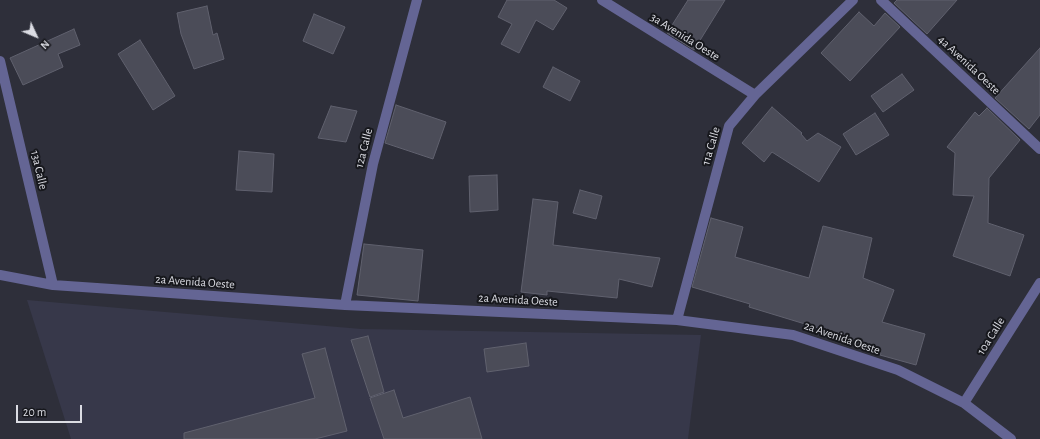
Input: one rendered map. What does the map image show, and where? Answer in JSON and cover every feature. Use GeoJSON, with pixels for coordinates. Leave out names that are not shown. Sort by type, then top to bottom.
{"type":"FeatureCollection","features":[{"type":"Feature","properties":{"kind":"street","name":"12a Calle"},"geometry":{"type":"LineString","coordinates":[[345,305],[373,164],[417,0]]}},
{"type":"Feature","properties":{"kind":"street","name":"3a Avenida Oeste"},"geometry":{"type":"LineString","coordinates":[[602,0],[755,95]]}},
{"type":"Feature","properties":{"kind":"street","name":"11a Calle"},"geometry":{"type":"LineString","coordinates":[[677,320],[729,126],[755,95],[853,0]]}},
{"type":"Feature","properties":{"kind":"street","name":"4a Avenida Oeste"},"geometry":{"type":"LineString","coordinates":[[881,0],[1040,149]]}},
{"type":"Feature","properties":{"kind":"street","name":"13a Calle"},"geometry":{"type":"LineString","coordinates":[[0,61],[53,286]]}},
{"type":"Feature","properties":{"kind":"street","name":"2a Avenida Oeste"},"geometry":{"type":"LineString","coordinates":[[0,275],[53,286],[345,305],[677,320],[793,335],[898,370],[964,403],[1011,439]]}},
{"type":"Feature","properties":{"kind":"street","name":"10a Calle"},"geometry":{"type":"LineString","coordinates":[[964,403],[1040,283]]}},
{"type":"Feature","properties":{"kind":"shaded area"},"geometry":{"type":"Polygon","coordinates":[[[27,300],[361,329],[701,335],[688,439],[71,439],[27,300]]]}},
{"type":"Feature","properties":{"kind":"building"},"geometry":{"type":"Polygon","coordinates":[[[507,0],[554,0],[567,8],[553,30],[536,20],[519,53],[501,44],[512,24],[498,17],[507,0]]]}},
{"type":"Feature","properties":{"kind":"building"},"geometry":{"type":"Polygon","coordinates":[[[688,0],[725,0],[694,50],[667,33],[688,0]]]}},
{"type":"Feature","properties":{"kind":"building"},"geometry":{"type":"Polygon","coordinates":[[[897,0],[957,0],[927,34],[894,3],[897,0]]]}},
{"type":"Feature","properties":{"kind":"building"},"geometry":{"type":"Polygon","coordinates":[[[207,6],[213,35],[217,33],[224,59],[194,69],[181,34],[177,13],[207,6]]]}},
{"type":"Feature","properties":{"kind":"building"},"geometry":{"type":"Polygon","coordinates":[[[859,12],[874,26],[885,13],[900,27],[850,81],[821,53],[859,12]]]}},
{"type":"Feature","properties":{"kind":"building"},"geometry":{"type":"Polygon","coordinates":[[[314,14],[345,27],[333,54],[303,41],[314,14]]]}},
{"type":"Feature","properties":{"kind":"building"},"geometry":{"type":"Polygon","coordinates":[[[74,29],[80,45],[58,54],[63,67],[23,85],[10,58],[74,29]]]}},
{"type":"Feature","properties":{"kind":"building"},"geometry":{"type":"Polygon","coordinates":[[[140,40],[175,96],[153,110],[118,54],[140,40]]]}},
{"type":"Feature","properties":{"kind":"building"},"geometry":{"type":"Polygon","coordinates":[[[1040,48],[1040,115],[1029,129],[995,98],[1040,48]]]}},
{"type":"Feature","properties":{"kind":"building"},"geometry":{"type":"Polygon","coordinates":[[[553,67],[580,81],[570,101],[543,87],[553,67]]]}},
{"type":"Feature","properties":{"kind":"building"},"geometry":{"type":"Polygon","coordinates":[[[902,74],[914,90],[883,112],[871,96],[902,74]]]}},
{"type":"Feature","properties":{"kind":"building"},"geometry":{"type":"Polygon","coordinates":[[[396,105],[446,122],[433,159],[385,143],[396,105]]]}},
{"type":"Feature","properties":{"kind":"building"},"geometry":{"type":"Polygon","coordinates":[[[331,106],[357,111],[346,142],[318,138],[331,106]]]}},
{"type":"Feature","properties":{"kind":"building"},"geometry":{"type":"Polygon","coordinates":[[[772,107],[802,133],[801,134],[807,141],[818,133],[841,147],[819,182],[772,152],[764,162],[742,143],[772,107]]]}},
{"type":"Feature","properties":{"kind":"building"},"geometry":{"type":"Polygon","coordinates":[[[987,108],[1020,140],[989,178],[988,223],[1024,235],[1010,276],[953,256],[974,196],[953,195],[955,153],[947,147],[975,112],[979,116],[987,108]]]}},
{"type":"Feature","properties":{"kind":"building"},"geometry":{"type":"Polygon","coordinates":[[[875,113],[889,135],[856,155],[843,134],[875,113]]]}},
{"type":"Feature","properties":{"kind":"building"},"geometry":{"type":"Polygon","coordinates":[[[239,151],[274,154],[272,192],[236,190],[239,151]]]}},
{"type":"Feature","properties":{"kind":"building"},"geometry":{"type":"Polygon","coordinates":[[[497,175],[498,210],[470,212],[469,176],[497,175]]]}},
{"type":"Feature","properties":{"kind":"building"},"geometry":{"type":"Polygon","coordinates":[[[580,190],[602,196],[596,219],[573,213],[580,190]]]}},
{"type":"Feature","properties":{"kind":"building"},"geometry":{"type":"Polygon","coordinates":[[[533,199],[558,202],[553,245],[660,258],[652,287],[619,279],[617,298],[547,291],[547,295],[521,292],[533,199]]]}},
{"type":"Feature","properties":{"kind":"building"},"geometry":{"type":"Polygon","coordinates":[[[711,218],[743,227],[735,257],[809,278],[823,226],[872,238],[863,278],[894,290],[882,322],[925,334],[916,365],[880,355],[881,353],[837,336],[838,334],[749,307],[750,304],[692,287],[711,218]]]}},
{"type":"Feature","properties":{"kind":"building"},"geometry":{"type":"Polygon","coordinates":[[[364,244],[423,250],[418,301],[357,295],[364,244]]]}},
{"type":"Feature","properties":{"kind":"building"},"geometry":{"type":"Polygon","coordinates":[[[368,336],[384,392],[370,397],[351,340],[368,336]]]}},
{"type":"Feature","properties":{"kind":"building"},"geometry":{"type":"Polygon","coordinates":[[[526,343],[529,366],[487,372],[484,349],[526,343]]]}},
{"type":"Feature","properties":{"kind":"building"},"geometry":{"type":"Polygon","coordinates":[[[325,348],[347,431],[315,439],[184,439],[184,433],[315,398],[302,354],[325,348]]]}},
{"type":"Feature","properties":{"kind":"building"},"geometry":{"type":"Polygon","coordinates":[[[394,390],[403,418],[470,397],[482,439],[384,439],[370,398],[394,390]]]}}]}
